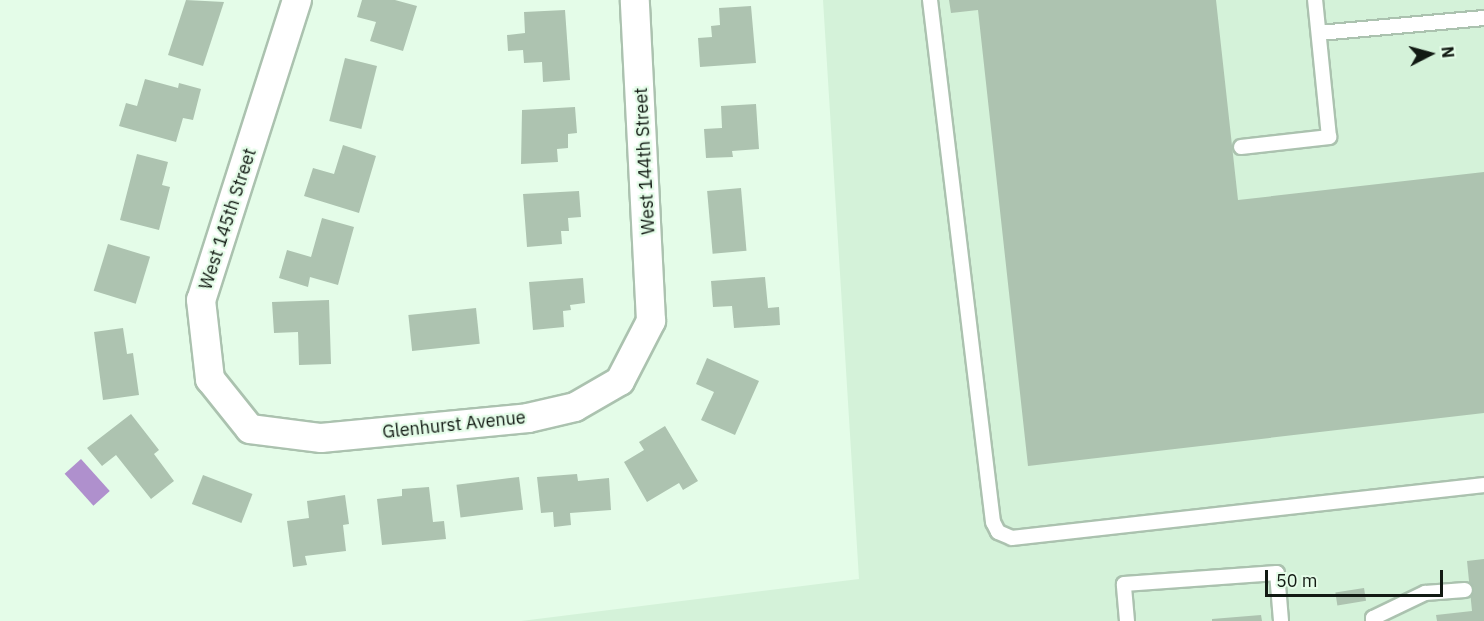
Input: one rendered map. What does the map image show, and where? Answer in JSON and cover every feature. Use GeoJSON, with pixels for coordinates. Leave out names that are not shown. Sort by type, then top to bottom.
{"type":"FeatureCollection","features":[{"type":"Feature","properties":{"kind":"street","name":"West 145th Street"},"geometry":{"type":"LineString","coordinates":[[250,429],[210,379],[201,300],[297,0]]}},
{"type":"Feature","properties":{"kind":"street","name":"West 144th Street"},"geometry":{"type":"LineString","coordinates":[[635,0],[651,321]]}},
{"type":"Feature","properties":{"kind":"street","name":"Glenhurst Avenue"},"geometry":{"type":"LineString","coordinates":[[250,429],[321,438],[479,425],[575,407],[620,381],[651,321]]}},
{"type":"Feature","properties":{"kind":"lane"},"geometry":{"type":"LineString","coordinates":[[930,0],[993,522],[998,532],[1012,538],[1484,485]]}},
{"type":"Feature","properties":{"kind":"lane"},"geometry":{"type":"LineString","coordinates":[[1241,147],[1329,137],[1315,0]]}},
{"type":"Feature","properties":{"kind":"lane"},"geometry":{"type":"LineString","coordinates":[[1319,33],[1484,18]]}},
{"type":"Feature","properties":{"kind":"lane"},"geometry":{"type":"LineString","coordinates":[[1127,621],[1124,584],[1277,573],[1281,621]]}},
{"type":"Feature","properties":{"kind":"lane"},"geometry":{"type":"LineString","coordinates":[[1373,621],[1373,618],[1425,593],[1465,590]]}},
{"type":"Feature","properties":{"kind":"shaded area"},"geometry":{"type":"Polygon","coordinates":[[[823,0],[1484,0],[1484,621],[521,621],[859,579],[823,0]]]}},
{"type":"Feature","properties":{"kind":"shaded area"},"geometry":{"type":"Polygon","coordinates":[[[81,459],[110,491],[93,506],[65,474],[81,459]]]}},
{"type":"Feature","properties":{"kind":"building"},"geometry":{"type":"Polygon","coordinates":[[[186,0],[224,2],[203,66],[168,55],[186,0]]]}},
{"type":"Feature","properties":{"kind":"building"},"geometry":{"type":"Polygon","coordinates":[[[362,0],[395,0],[417,6],[403,51],[370,41],[376,22],[357,17],[362,0]]]}},
{"type":"Feature","properties":{"kind":"building"},"geometry":{"type":"Polygon","coordinates":[[[949,0],[1216,0],[1238,200],[1484,172],[1484,413],[1028,466],[978,10],[951,13],[949,0]]]}},
{"type":"Feature","properties":{"kind":"building"},"geometry":{"type":"Polygon","coordinates":[[[751,6],[756,63],[700,67],[698,38],[712,37],[711,26],[720,25],[719,8],[751,6]]]}},
{"type":"Feature","properties":{"kind":"building"},"geometry":{"type":"Polygon","coordinates":[[[565,10],[570,80],[543,82],[542,62],[524,63],[523,50],[508,51],[507,35],[525,33],[524,12],[565,10]]]}},
{"type":"Feature","properties":{"kind":"building"},"geometry":{"type":"Polygon","coordinates":[[[345,58],[377,66],[361,129],[329,121],[345,58]]]}},
{"type":"Feature","properties":{"kind":"building"},"geometry":{"type":"Polygon","coordinates":[[[145,79],[178,88],[179,83],[201,89],[193,120],[183,118],[176,142],[119,126],[126,103],[137,106],[145,79]]]}},
{"type":"Feature","properties":{"kind":"building"},"geometry":{"type":"Polygon","coordinates":[[[756,104],[759,149],[732,151],[733,157],[706,158],[704,129],[722,128],[721,106],[756,104]]]}},
{"type":"Feature","properties":{"kind":"building"},"geometry":{"type":"Polygon","coordinates":[[[575,107],[577,133],[568,134],[568,148],[557,149],[558,162],[521,164],[522,110],[575,107]]]}},
{"type":"Feature","properties":{"kind":"building"},"geometry":{"type":"Polygon","coordinates":[[[343,145],[376,156],[359,213],[304,196],[313,168],[334,174],[343,145]]]}},
{"type":"Feature","properties":{"kind":"building"},"geometry":{"type":"Polygon","coordinates":[[[137,154],[168,162],[162,185],[170,187],[159,230],[120,220],[137,154]]]}},
{"type":"Feature","properties":{"kind":"building"},"geometry":{"type":"Polygon","coordinates":[[[741,188],[746,251],[713,254],[707,191],[741,188]]]}},
{"type":"Feature","properties":{"kind":"building"},"geometry":{"type":"Polygon","coordinates":[[[579,191],[581,217],[568,218],[569,231],[561,231],[562,244],[527,247],[523,194],[579,191]]]}},
{"type":"Feature","properties":{"kind":"building"},"geometry":{"type":"Polygon","coordinates":[[[322,218],[354,227],[338,285],[310,277],[308,287],[279,278],[287,250],[311,257],[322,218]]]}},
{"type":"Feature","properties":{"kind":"building"},"geometry":{"type":"Polygon","coordinates":[[[108,244],[150,257],[136,304],[94,291],[108,244]]]}},
{"type":"Feature","properties":{"kind":"building"},"geometry":{"type":"Polygon","coordinates":[[[765,277],[768,308],[779,307],[780,325],[734,328],[732,306],[713,307],[711,281],[765,277]]]}},
{"type":"Feature","properties":{"kind":"building"},"geometry":{"type":"Polygon","coordinates":[[[583,278],[585,303],[570,305],[571,310],[563,311],[564,327],[533,330],[529,282],[583,278]]]}},
{"type":"Feature","properties":{"kind":"building"},"geometry":{"type":"Polygon","coordinates":[[[329,300],[331,364],[299,365],[298,332],[274,333],[272,302],[329,300]]]}},
{"type":"Feature","properties":{"kind":"building"},"geometry":{"type":"Polygon","coordinates":[[[476,308],[480,344],[412,351],[408,315],[476,308]]]}},
{"type":"Feature","properties":{"kind":"building"},"geometry":{"type":"Polygon","coordinates":[[[123,328],[127,354],[133,353],[139,395],[103,400],[94,332],[123,328]]]}},
{"type":"Feature","properties":{"kind":"building"},"geometry":{"type":"Polygon","coordinates":[[[707,358],[759,381],[735,435],[701,420],[714,392],[696,384],[707,358]]]}},
{"type":"Feature","properties":{"kind":"building"},"geometry":{"type":"Polygon","coordinates":[[[131,414],[159,450],[154,454],[174,481],[151,499],[116,455],[102,466],[87,448],[131,414]]]}},
{"type":"Feature","properties":{"kind":"building"},"geometry":{"type":"Polygon","coordinates":[[[665,426],[698,481],[683,490],[679,483],[647,502],[624,462],[644,450],[639,442],[665,426]]]}},
{"type":"Feature","properties":{"kind":"building"},"geometry":{"type":"Polygon","coordinates":[[[577,474],[578,481],[609,478],[611,510],[570,513],[571,525],[554,527],[553,512],[541,513],[537,477],[577,474]]]}},
{"type":"Feature","properties":{"kind":"building"},"geometry":{"type":"Polygon","coordinates":[[[203,475],[252,494],[241,523],[192,504],[203,475]]]}},
{"type":"Feature","properties":{"kind":"building"},"geometry":{"type":"Polygon","coordinates":[[[519,477],[523,510],[460,517],[456,485],[519,477]]]}},
{"type":"Feature","properties":{"kind":"building"},"geometry":{"type":"Polygon","coordinates":[[[429,487],[433,522],[444,521],[446,539],[382,545],[377,499],[402,496],[402,489],[429,487]]]}},
{"type":"Feature","properties":{"kind":"building"},"geometry":{"type":"Polygon","coordinates":[[[345,495],[349,524],[343,525],[346,551],[305,556],[307,565],[293,567],[287,521],[309,518],[307,501],[345,495]]]}},
{"type":"Feature","properties":{"kind":"building"},"geometry":{"type":"Polygon","coordinates":[[[1484,559],[1484,621],[1437,621],[1436,615],[1472,611],[1467,561],[1484,559]]]}},
{"type":"Feature","properties":{"kind":"building"},"geometry":{"type":"Polygon","coordinates":[[[1364,588],[1366,601],[1337,605],[1335,593],[1364,588]]]}},
{"type":"Feature","properties":{"kind":"building"},"geometry":{"type":"Polygon","coordinates":[[[1261,615],[1262,621],[1212,621],[1212,619],[1261,615]]]}}]}
